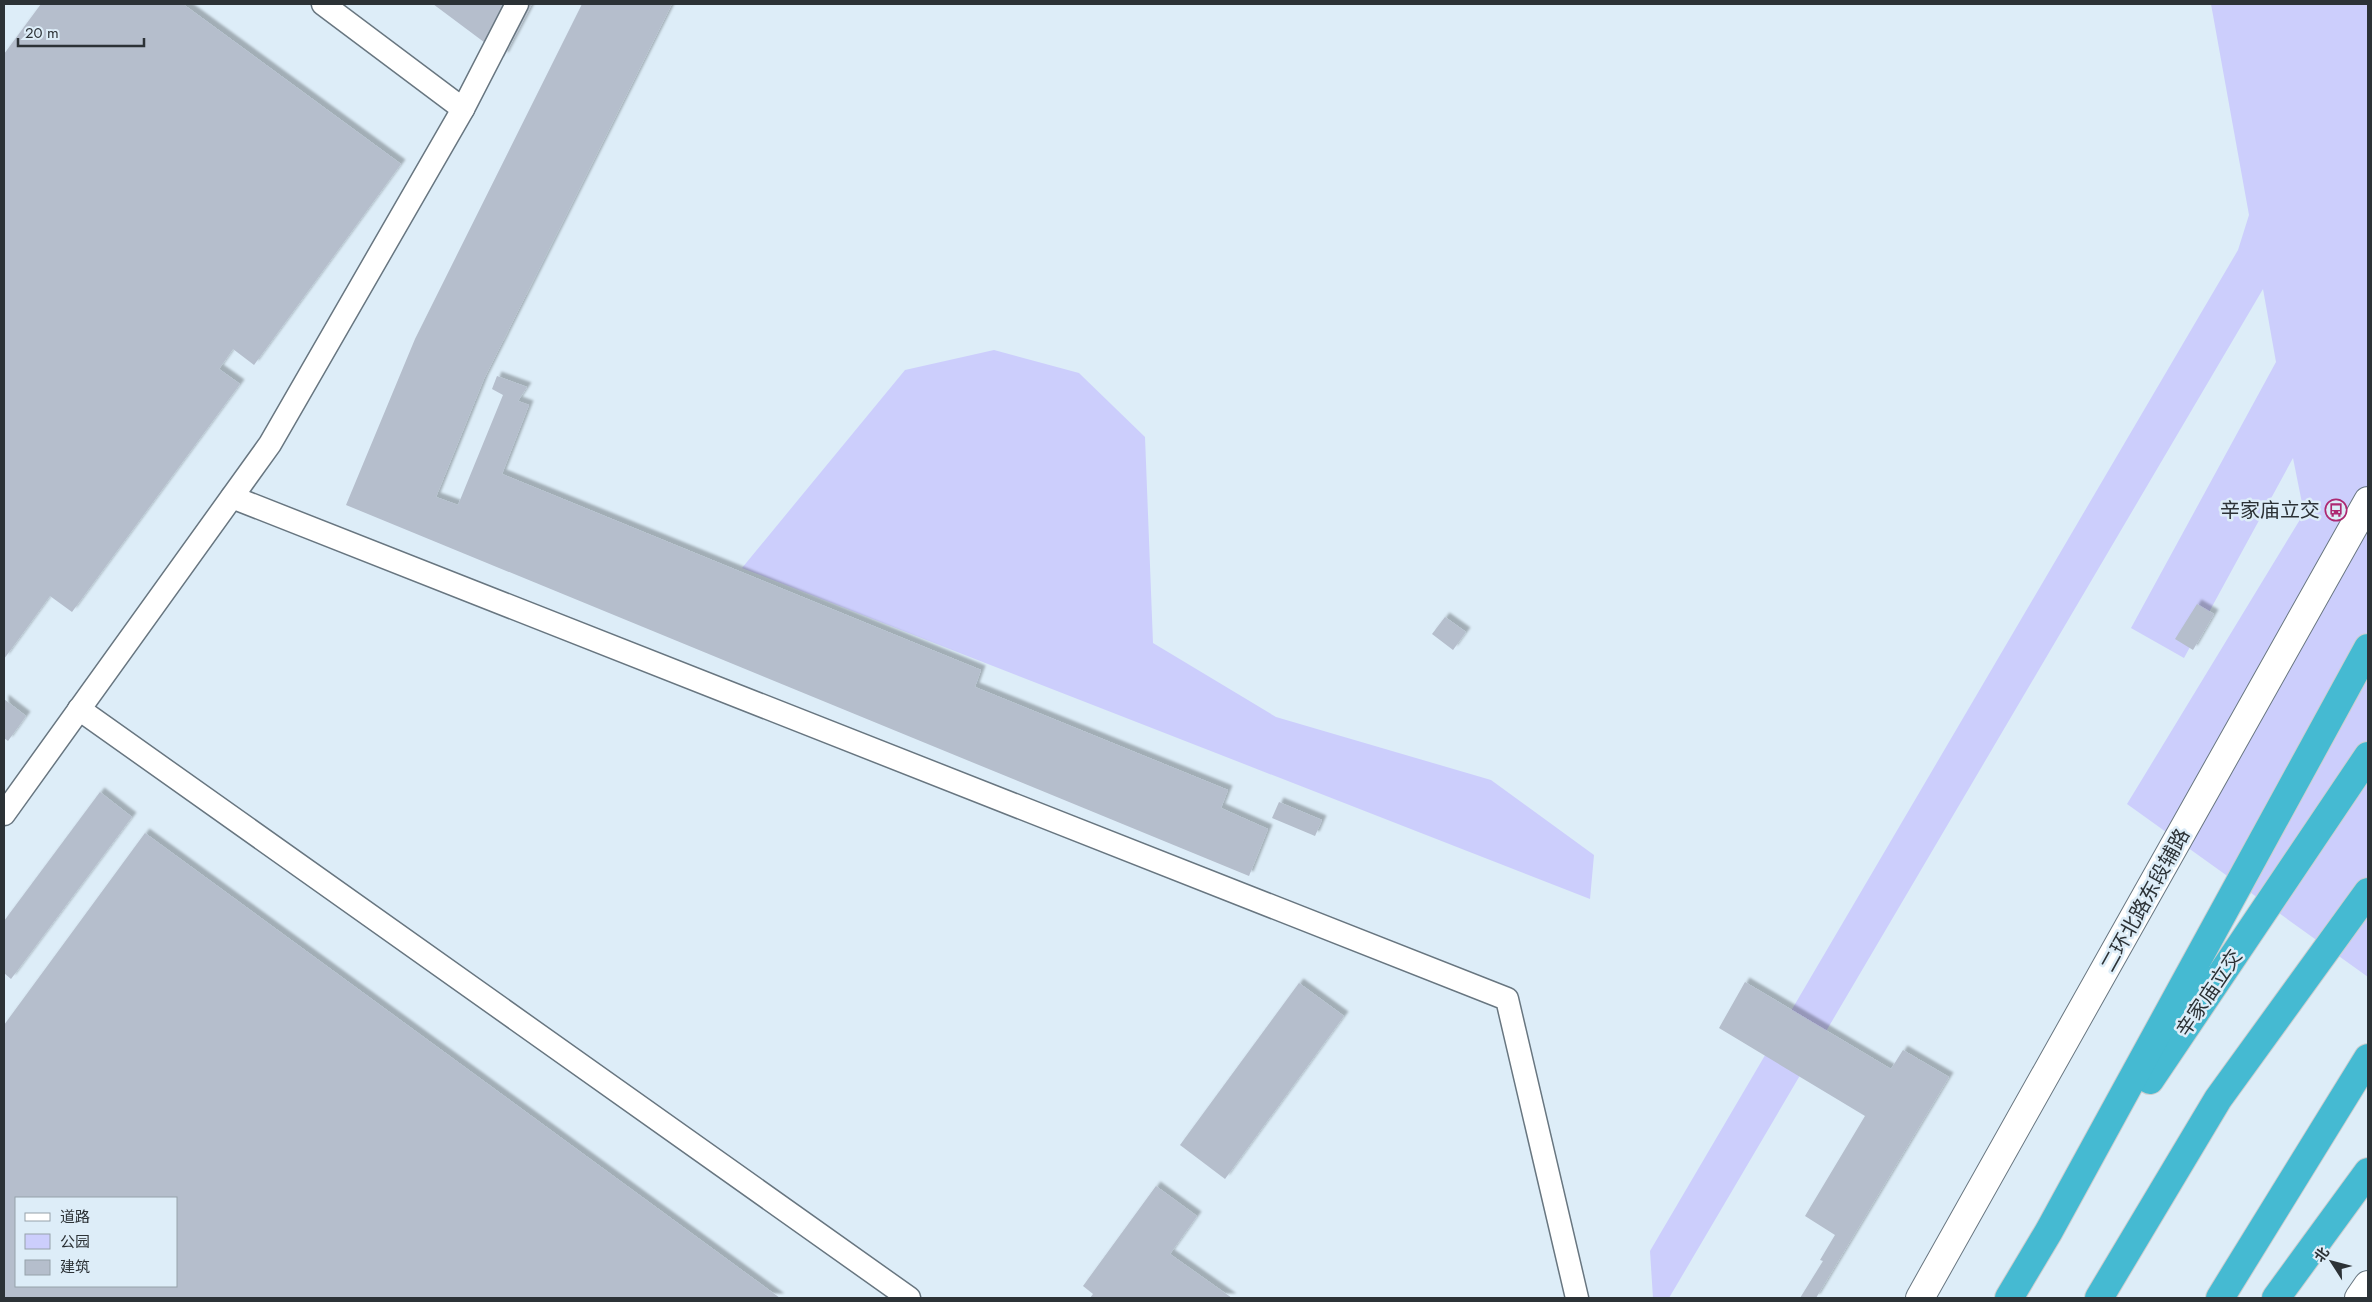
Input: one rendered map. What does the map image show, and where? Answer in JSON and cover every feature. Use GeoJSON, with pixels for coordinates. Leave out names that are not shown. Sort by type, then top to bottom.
{"type":"FeatureCollection","features":[{"type":"Feature","properties":{"kind":"highway"},"geometry":{"type":"LineString","coordinates":[[2009,1298],[2049,1231],[2368,648]]}},
{"type":"Feature","properties":{"kind":"highway","name":"辛家庙立交"},"geometry":{"type":"LineString","coordinates":[[2049,1231],[2368,756]]}},
{"type":"Feature","properties":{"kind":"highway"},"geometry":{"type":"LineString","coordinates":[[2099,1298],[2218,1099],[2368,892]]}},
{"type":"Feature","properties":{"kind":"highway"},"geometry":{"type":"LineString","coordinates":[[2220,1298],[2368,1058]]}},
{"type":"Feature","properties":{"kind":"highway"},"geometry":{"type":"LineString","coordinates":[[2276,1298],[2368,1172]]}},
{"type":"Feature","properties":{"kind":"main road","name":"二环北路东段辅路"},"geometry":{"type":"LineString","coordinates":[[1920,1298],[2368,501]]}},
{"type":"Feature","properties":{"kind":"main road"},"geometry":{"type":"LineString","coordinates":[[2359,1298],[2368,1285]]}},
{"type":"Feature","properties":{"kind":"lane"},"geometry":{"type":"LineString","coordinates":[[323,4],[463,109]]}},
{"type":"Feature","properties":{"kind":"lane"},"geometry":{"type":"LineString","coordinates":[[4,814],[270,444],[463,109],[517,4]]}},
{"type":"Feature","properties":{"kind":"lane"},"geometry":{"type":"LineString","coordinates":[[232,497],[1507,999],[1577,1298]]}},
{"type":"Feature","properties":{"kind":"lane"},"geometry":{"type":"LineString","coordinates":[[79,709],[909,1298]]}},
{"type":"Feature","properties":{"kind":"green space"},"geometry":{"type":"Polygon","coordinates":[[[2211,4],[2368,4],[2368,977],[2127,804],[2304,513],[2293,458],[2184,658],[2131,628],[2276,362],[2263,289],[1669,1298],[1653,1298],[1650,1251],[2238,250],[2249,215],[2211,4]]]}},
{"type":"Feature","properties":{"kind":"green space"},"geometry":{"type":"Polygon","coordinates":[[[994,350],[1079,373],[1145,437],[1153,643],[1276,717],[1491,780],[1594,855],[1590,899],[742,568],[905,370],[994,350]]]}},
{"type":"Feature","properties":{"kind":"building"},"geometry":{"type":"Polygon","coordinates":[[[41,4],[183,4],[401,164],[254,365],[233,349],[219,369],[240,384],[72,612],[50,596],[4,659],[4,54],[41,4]]]}},
{"type":"Feature","properties":{"kind":"building"},"geometry":{"type":"Polygon","coordinates":[[[433,4],[532,4],[504,57],[433,4]]]}},
{"type":"Feature","properties":{"kind":"building"},"geometry":{"type":"Polygon","coordinates":[[[582,4],[672,4],[484,379],[436,497],[458,505],[503,395],[492,389],[497,376],[527,387],[518,401],[529,405],[502,474],[981,670],[975,687],[1228,790],[1221,808],[1268,829],[1249,876],[346,505],[415,339],[582,4]]]}},
{"type":"Feature","properties":{"kind":"building"},"geometry":{"type":"Polygon","coordinates":[[[2197,604],[2214,614],[2193,650],[2175,639],[2197,604]]]}},
{"type":"Feature","properties":{"kind":"building"},"geometry":{"type":"Polygon","coordinates":[[[1445,617],[1466,632],[1453,650],[1432,634],[1445,617]]]}},
{"type":"Feature","properties":{"kind":"building"},"geometry":{"type":"Polygon","coordinates":[[[4,699],[26,716],[8,741],[4,738],[4,699]]]}},
{"type":"Feature","properties":{"kind":"building"},"geometry":{"type":"Polygon","coordinates":[[[100,792],[132,817],[11,979],[4,973],[4,921],[100,792]]]}},
{"type":"Feature","properties":{"kind":"building"},"geometry":{"type":"Polygon","coordinates":[[[1279,802],[1322,820],[1315,836],[1272,818],[1279,802]]]}},
{"type":"Feature","properties":{"kind":"building"},"geometry":{"type":"Polygon","coordinates":[[[145,833],[780,1298],[4,1298],[4,1025],[145,833]]]}},
{"type":"Feature","properties":{"kind":"building"},"geometry":{"type":"Polygon","coordinates":[[[1745,982],[1891,1069],[1903,1050],[1949,1077],[1816,1298],[1800,1298],[1823,1261],[1820,1260],[1835,1235],[1805,1216],[1865,1116],[1719,1028],[1745,982]]]}},
{"type":"Feature","properties":{"kind":"building"},"geometry":{"type":"Polygon","coordinates":[[[1299,983],[1344,1016],[1225,1179],[1180,1145],[1299,983]]]}},
{"type":"Feature","properties":{"kind":"building"},"geometry":{"type":"Polygon","coordinates":[[[1156,1186],[1197,1216],[1170,1254],[1232,1298],[1090,1298],[1093,1294],[1083,1286],[1156,1186]]]}},
{"type":"Feature","properties":{"kind":"place","name":"辛家庙立交"},"geometry":{"type":"Point","coordinates":[2336,510]}}]}
